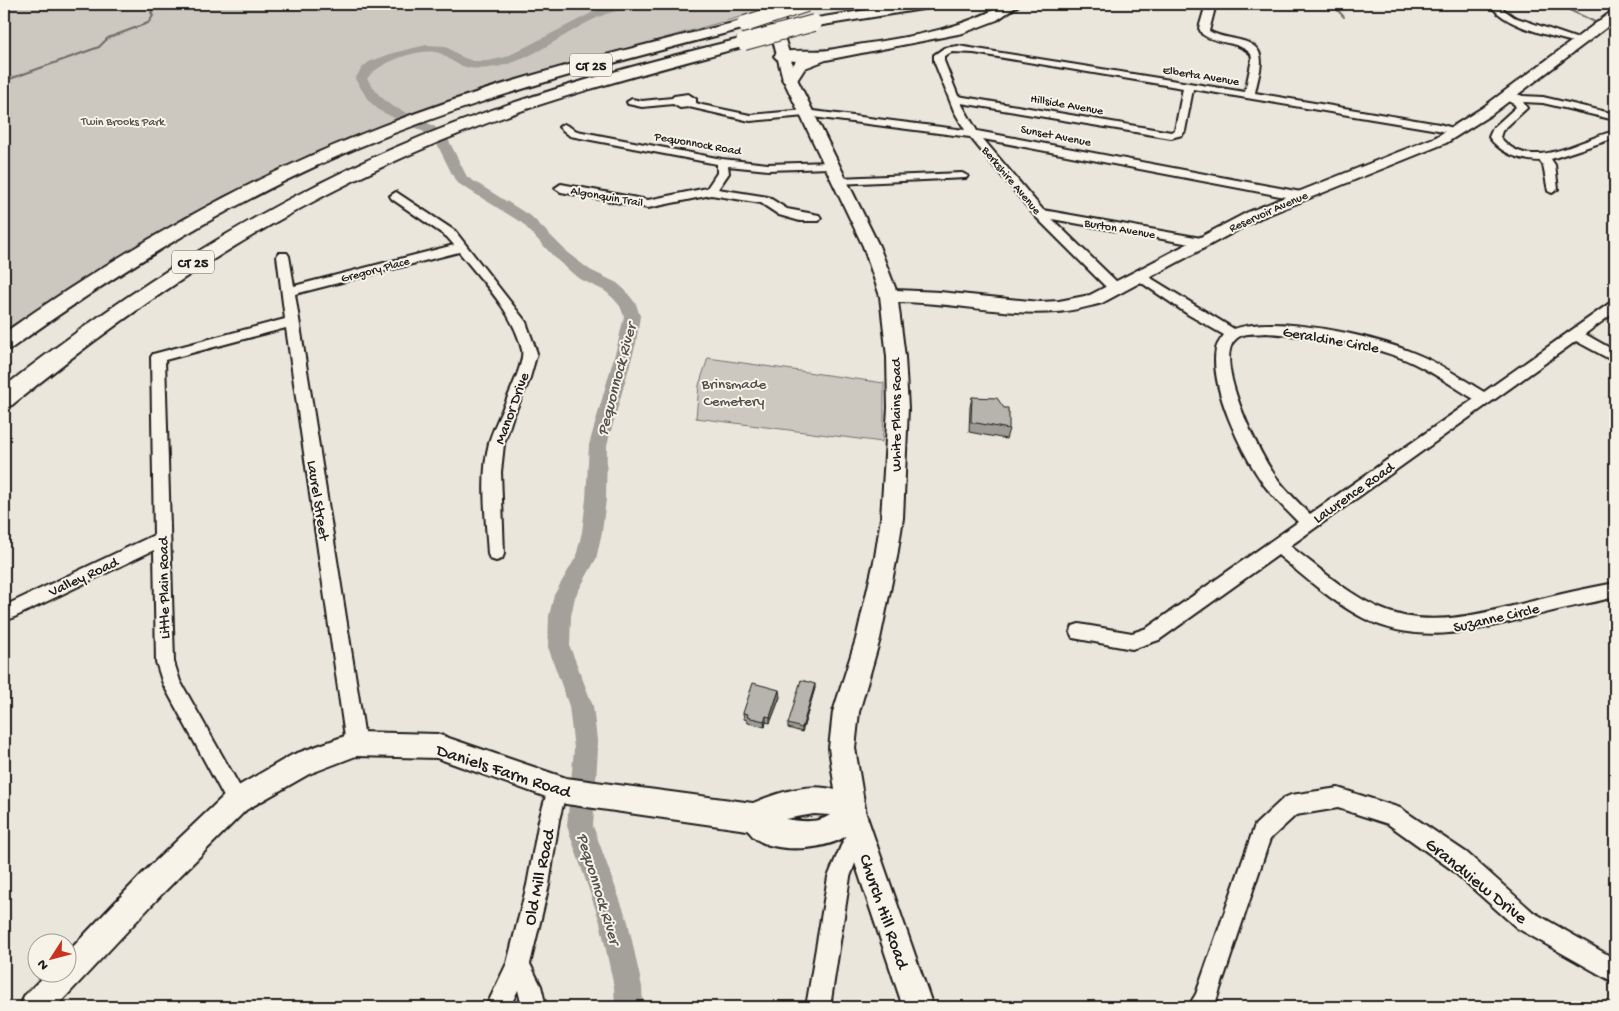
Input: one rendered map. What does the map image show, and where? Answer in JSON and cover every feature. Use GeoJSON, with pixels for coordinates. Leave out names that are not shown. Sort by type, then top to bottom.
{"type":"FeatureCollection","features":[{"type":"Feature","properties":{"kind":"highway","name":"CT 25"},"geometry":{"type":"LineString","coordinates":[[4,343],[98,278],[180,229],[278,177],[373,135],[438,110],[520,84],[813,4]]}},
{"type":"Feature","properties":{"kind":"highway","name":"CT 25"},"geometry":{"type":"LineString","coordinates":[[4,399],[88,333],[199,258],[308,196],[399,152],[462,126],[561,93],[884,4]]}},
{"type":"Feature","properties":{"kind":"highway"},"geometry":{"type":"LineString","coordinates":[[816,22],[929,4]]}},
{"type":"Feature","properties":{"kind":"highway"},"geometry":{"type":"LineString","coordinates":[[782,56],[810,57],[958,30],[984,21],[1013,4]]}},
{"type":"Feature","properties":{"kind":"highway"},"geometry":{"type":"LineString","coordinates":[[790,79],[796,68],[804,63],[837,53]]}},
{"type":"Feature","properties":{"kind":"main road","name":"White Plains Road"},"geometry":{"type":"LineString","coordinates":[[782,4],[778,24],[782,56],[790,79],[830,166],[871,246],[889,296],[898,377],[895,482],[886,557],[868,639],[851,695],[842,735],[843,764],[855,825]]}},
{"type":"Feature","properties":{"kind":"main road","name":"Reservoir Avenue"},"geometry":{"type":"LineString","coordinates":[[889,296],[945,298],[1010,307],[1048,308],[1072,306],[1088,302],[1254,215],[1412,153],[1456,132],[1615,15]]}},
{"type":"Feature","properties":{"kind":"main road","name":"Daniels Farm Road"},"geometry":{"type":"LineString","coordinates":[[78,961],[153,883],[238,801],[301,764],[356,744],[437,746],[561,791],[754,817],[765,829],[771,832],[816,835],[855,825]]}},
{"type":"Feature","properties":{"kind":"main road","name":"Church Hill Road"},"geometry":{"type":"LineString","coordinates":[[855,825],[918,1007]]}},
{"type":"Feature","properties":{"kind":"main road","name":"Daniels Farm Road"},"geometry":{"type":"LineString","coordinates":[[35,1007],[57,984]]}},
{"type":"Feature","properties":{"kind":"street"},"geometry":{"type":"LineString","coordinates":[[1211,4],[1204,28],[1205,32],[1216,38],[1247,45],[1256,53],[1257,59],[1249,96]]}},
{"type":"Feature","properties":{"kind":"street"},"geometry":{"type":"LineString","coordinates":[[1497,4],[1496,6],[1501,12],[1511,18],[1579,41]]}},
{"type":"Feature","properties":{"kind":"street","name":"Elberta Avenue"},"geometry":{"type":"LineString","coordinates":[[942,52],[954,49],[979,51],[1439,127],[1456,132]]}},
{"type":"Feature","properties":{"kind":"street","name":"Berkshire Avenue"},"geometry":{"type":"LineString","coordinates":[[942,52],[939,54],[939,61],[962,117],[973,134],[1039,213],[1116,289]]}},
{"type":"Feature","properties":{"kind":"street"},"geometry":{"type":"LineString","coordinates":[[1175,134],[1180,131],[1188,86]]}},
{"type":"Feature","properties":{"kind":"street"},"geometry":{"type":"LineString","coordinates":[[1506,95],[1522,99],[1541,100],[1615,118]]}},
{"type":"Feature","properties":{"kind":"street"},"geometry":{"type":"LineString","coordinates":[[1506,95],[1518,102],[1522,108],[1494,134],[1495,138],[1504,146],[1516,152],[1543,157],[1615,134]]}},
{"type":"Feature","properties":{"kind":"street","name":"Sunset Avenue"},"geometry":{"type":"LineString","coordinates":[[632,102],[642,104],[676,101],[678,98],[688,97],[692,99],[690,104],[699,108],[750,118],[805,113],[973,134],[1301,196]]}},
{"type":"Feature","properties":{"kind":"street","name":"Hillside Avenue"},"geometry":{"type":"LineString","coordinates":[[955,99],[1167,135],[1175,134]]}},
{"type":"Feature","properties":{"kind":"street","name":"Pequonnock Road"},"geometry":{"type":"LineString","coordinates":[[564,127],[574,134],[722,162],[768,167],[830,166]]}},
{"type":"Feature","properties":{"kind":"street"},"geometry":{"type":"LineString","coordinates":[[1543,157],[1549,165],[1552,189]]}},
{"type":"Feature","properties":{"kind":"street"},"geometry":{"type":"LineString","coordinates":[[722,162],[723,172],[711,191],[764,200],[783,212],[800,217],[815,218]]}},
{"type":"Feature","properties":{"kind":"street"},"geometry":{"type":"LineString","coordinates":[[838,181],[962,176]]}},
{"type":"Feature","properties":{"kind":"street","name":"Algonquin Trail"},"geometry":{"type":"LineString","coordinates":[[561,188],[648,204],[711,191]]}},
{"type":"Feature","properties":{"kind":"street","name":"Manor Drive"},"geometry":{"type":"LineString","coordinates":[[396,196],[451,234],[521,325],[530,354],[522,381],[504,419],[496,444],[493,472],[496,554]]}},
{"type":"Feature","properties":{"kind":"street","name":"Burton Avenue"},"geometry":{"type":"LineString","coordinates":[[1039,213],[1201,242]]}},
{"type":"Feature","properties":{"kind":"street","name":"Gregory Place"},"geometry":{"type":"LineString","coordinates":[[288,292],[462,247]]}},
{"type":"Feature","properties":{"kind":"street","name":"Laurel Street"},"geometry":{"type":"LineString","coordinates":[[284,256],[292,322],[356,744]]}},
{"type":"Feature","properties":{"kind":"street"},"geometry":{"type":"LineString","coordinates":[[1140,276],[1194,312],[1232,334],[1224,345],[1222,358],[1222,369],[1229,394],[1259,464],[1275,487],[1309,523]]}},
{"type":"Feature","properties":{"kind":"street","name":"Lawrence Road"},"geometry":{"type":"LineString","coordinates":[[1079,632],[1124,640],[1147,637],[1279,546],[1615,306]]}},
{"type":"Feature","properties":{"kind":"street","name":"Little Plain Road"},"geometry":{"type":"LineString","coordinates":[[238,801],[172,684],[165,662],[158,357],[292,322]]}},
{"type":"Feature","properties":{"kind":"street","name":"Geraldine Circle"},"geometry":{"type":"LineString","coordinates":[[1232,334],[1248,331],[1292,330],[1388,348],[1428,365],[1485,399]]}},
{"type":"Feature","properties":{"kind":"street"},"geometry":{"type":"LineString","coordinates":[[1575,334],[1615,357]]}},
{"type":"Feature","properties":{"kind":"street","name":"Valley Road"},"geometry":{"type":"LineString","coordinates":[[4,614],[162,539]]}},
{"type":"Feature","properties":{"kind":"street","name":"Suzanne Circle"},"geometry":{"type":"LineString","coordinates":[[1279,546],[1331,588],[1357,606],[1384,619],[1420,627],[1458,627],[1615,590]]}},
{"type":"Feature","properties":{"kind":"street","name":"Old Mill Road"},"geometry":{"type":"LineString","coordinates":[[498,1007],[518,965],[561,791]]}},
{"type":"Feature","properties":{"kind":"street","name":"Grandview Drive"},"geometry":{"type":"LineString","coordinates":[[1200,1007],[1205,1001],[1262,832],[1291,805],[1338,798],[1393,815],[1459,861],[1525,920],[1615,972]]}},
{"type":"Feature","properties":{"kind":"street"},"geometry":{"type":"LineString","coordinates":[[818,1007],[839,876],[850,848],[855,825]]}},
{"type":"Feature","properties":{"kind":"street"},"geometry":{"type":"LineString","coordinates":[[518,965],[529,986],[534,1007]]}},
{"type":"Feature","properties":{"kind":"green space","name":"Twin Brooks Park"},"geometry":{"type":"Polygon","coordinates":[[[4,4],[764,4],[762,11],[495,85],[427,108],[357,136],[65,293],[4,336],[4,4]]]}},
{"type":"Feature","properties":{"kind":"green space","name":"Brinsmade Cemetery"},"geometry":{"type":"Polygon","coordinates":[[[708,358],[884,383],[882,442],[696,418],[699,385],[708,358]]]}},
{"type":"Feature","properties":{"kind":"building"},"geometry":{"type":"Polygon","coordinates":[[[972,397],[997,398],[1004,408],[1008,408],[1009,429],[971,422],[972,397]]]}},
{"type":"Feature","properties":{"kind":"building"},"geometry":{"type":"Polygon","coordinates":[[[801,680],[815,684],[802,728],[788,724],[801,680]]]}},
{"type":"Feature","properties":{"kind":"building"},"geometry":{"type":"Polygon","coordinates":[[[753,683],[779,690],[770,717],[766,716],[764,721],[747,717],[748,714],[743,713],[753,683]]]}},
{"type":"Feature","properties":{"kind":"waterway"},"geometry":{"type":"LineString","coordinates":[[4,81],[99,47],[108,38],[148,23],[153,16],[151,12],[155,7],[166,4]]}},
{"type":"Feature","properties":{"kind":"waterway","name":"Pequonnock River"},"geometry":{"type":"LineString","coordinates":[[629,1007],[628,987],[614,922],[580,826],[586,749],[581,706],[559,647],[560,616],[565,595],[586,559],[592,532],[596,499],[598,445],[627,343],[632,316],[628,304],[611,287],[584,274],[563,257],[527,220],[461,179],[443,142],[429,129],[385,108],[374,98],[361,79],[369,68],[380,62],[407,52],[434,48],[446,51],[466,64],[488,65],[504,62],[517,58],[603,11],[639,4]]}},
{"type":"Feature","properties":{"kind":"waterway"},"geometry":{"type":"LineString","coordinates":[[1332,4],[1344,17]]}},
{"type":"Feature","properties":{"kind":"waterway"},"geometry":{"type":"LineString","coordinates":[[1557,4],[1595,22]]}}]}
